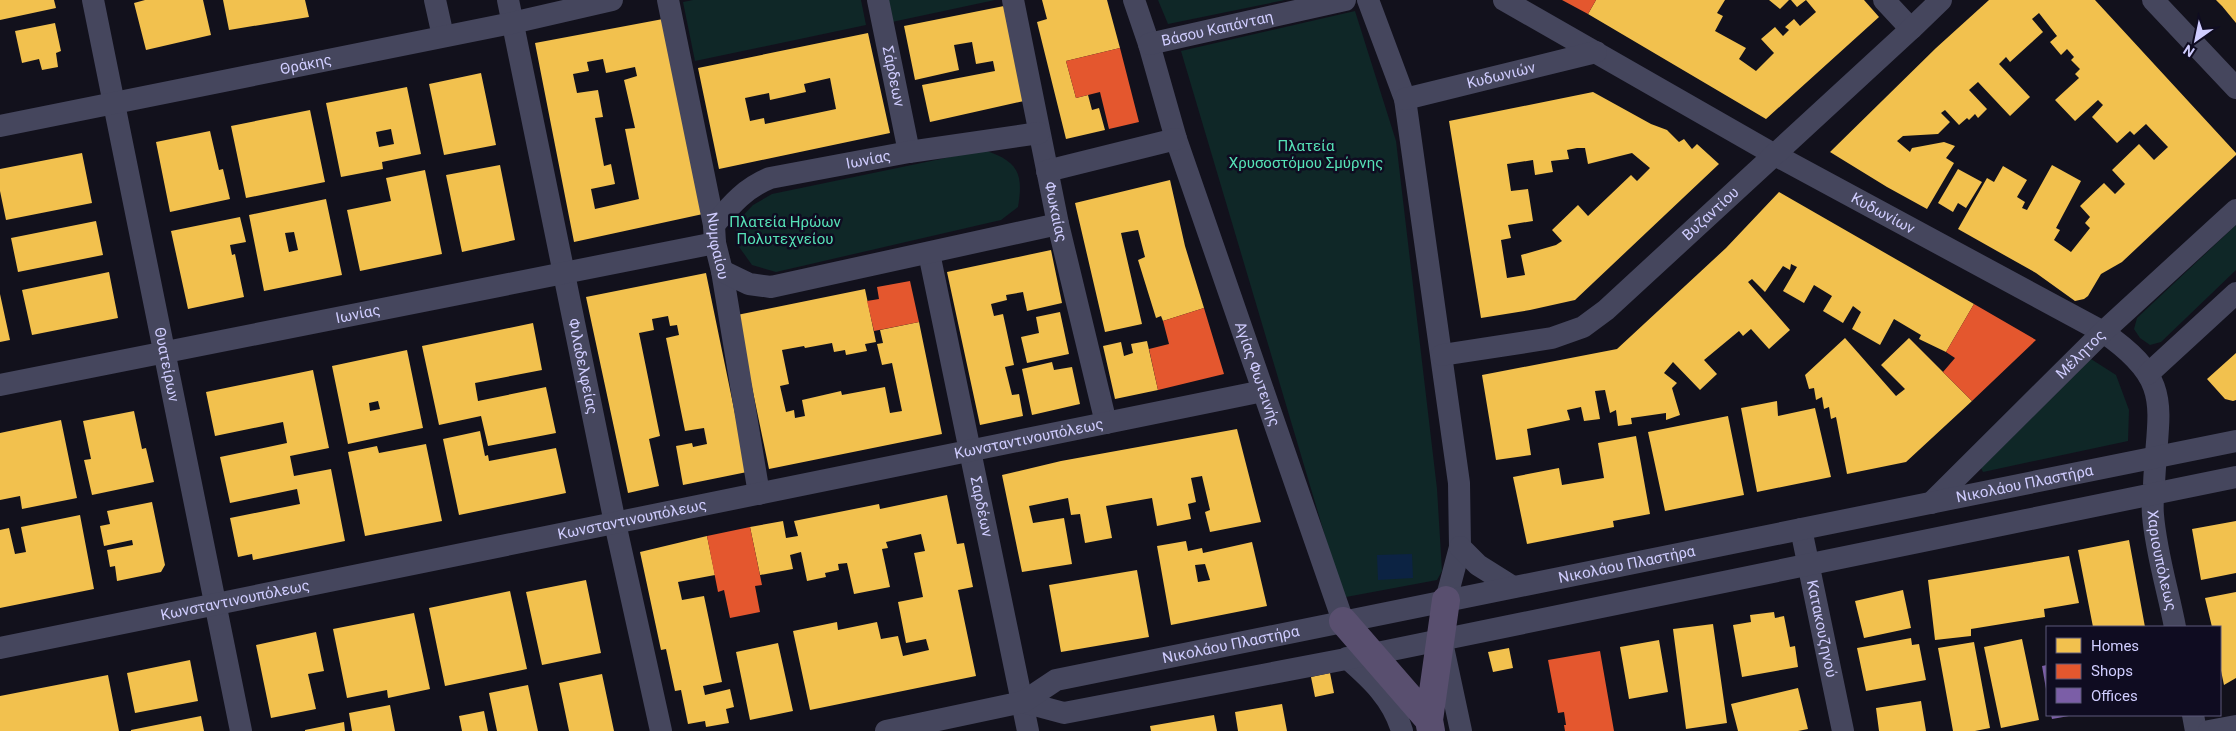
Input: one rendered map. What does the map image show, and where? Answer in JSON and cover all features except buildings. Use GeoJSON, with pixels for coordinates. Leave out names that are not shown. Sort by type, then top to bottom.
{"type":"FeatureCollection","features":[{"type":"Feature","properties":{"kind":"main road","name":"Αγίας Φωτεινής"},"geometry":{"type":"LineString","coordinates":[[1430,726],[1446,600]]}},
{"type":"Feature","properties":{"kind":"main road","name":"Αγίας Φωτεινής"},"geometry":{"type":"LineString","coordinates":[[1343,621],[1359,656],[1430,726]]}},
{"type":"Feature","properties":{"kind":"street","name":"Θυατείρων"},"geometry":{"type":"LineString","coordinates":[[93,0],[241,731]]}},
{"type":"Feature","properties":{"kind":"street"},"geometry":{"type":"LineString","coordinates":[[435,0],[443,36]]}},
{"type":"Feature","properties":{"kind":"street","name":"Φιλαδελφείας"},"geometry":{"type":"LineString","coordinates":[[508,0],[615,523],[660,731]]}},
{"type":"Feature","properties":{"kind":"street","name":"Θράκης"},"geometry":{"type":"LineString","coordinates":[[0,126],[512,23],[612,0]]}},
{"type":"Feature","properties":{"kind":"street","name":"Νυμφαίου"},"geometry":{"type":"LineString","coordinates":[[668,0],[722,271],[759,494]]}},
{"type":"Feature","properties":{"kind":"street","name":"Σάρδεων"},"geometry":{"type":"LineString","coordinates":[[878,0],[909,152]]}},
{"type":"Feature","properties":{"kind":"street","name":"Φωκαίας"},"geometry":{"type":"LineString","coordinates":[[1013,0],[1058,224],[1106,423]]}},
{"type":"Feature","properties":{"kind":"street","name":"Αγίας Φωτεινής"},"geometry":{"type":"LineString","coordinates":[[1134,0],[1149,44],[1176,139],[1343,621]]}},
{"type":"Feature","properties":{"kind":"street","name":"Βάσου Καπάνταη"},"geometry":{"type":"LineString","coordinates":[[1149,44],[1345,0]]}},
{"type":"Feature","properties":{"kind":"street"},"geometry":{"type":"LineString","coordinates":[[1368,0],[1405,99],[1459,483],[1460,548],[1446,600]]}},
{"type":"Feature","properties":{"kind":"street","name":"Κυδωνίων"},"geometry":{"type":"LineString","coordinates":[[1504,0],[1527,6],[1596,52],[1776,155],[2103,332],[2130,352],[2148,374],[2156,389],[2158,402],[2154,494]]}},
{"type":"Feature","properties":{"kind":"street"},"geometry":{"type":"LineString","coordinates":[[1884,0],[1912,29]]}},
{"type":"Feature","properties":{"kind":"street","name":"Βυζαντίου"},"geometry":{"type":"LineString","coordinates":[[1442,356],[1552,338],[1583,327],[1606,310],[1776,155],[1941,0]]}},
{"type":"Feature","properties":{"kind":"street"},"geometry":{"type":"LineString","coordinates":[[2153,0],[2236,88]]}},
{"type":"Feature","properties":{"kind":"street","name":"Κυδωνιών"},"geometry":{"type":"LineString","coordinates":[[1405,99],[1596,52]]}},
{"type":"Feature","properties":{"kind":"street","name":"Ιωνίας"},"geometry":{"type":"LineString","coordinates":[[0,385],[565,272],[715,234],[741,194],[755,184],[770,178],[909,152],[1039,133]]}},
{"type":"Feature","properties":{"kind":"street"},"geometry":{"type":"LineString","coordinates":[[1047,171],[1176,139]]}},
{"type":"Feature","properties":{"kind":"street","name":"Μέλητος"},"geometry":{"type":"LineString","coordinates":[[1930,503],[2103,332],[2236,210]]}},
{"type":"Feature","properties":{"kind":"street"},"geometry":{"type":"LineString","coordinates":[[722,271],[749,284],[771,287],[929,254],[1058,224]]}},
{"type":"Feature","properties":{"kind":"street","name":"Σαρδέων"},"geometry":{"type":"LineString","coordinates":[[929,254],[1028,731]]}},
{"type":"Feature","properties":{"kind":"street"},"geometry":{"type":"LineString","coordinates":[[2148,374],[2236,293]]}},
{"type":"Feature","properties":{"kind":"street","name":"Κωνσταντινουπόλεως"},"geometry":{"type":"LineString","coordinates":[[0,648],[1263,391]]}},
{"type":"Feature","properties":{"kind":"street","name":"Νικολάου Πλαστήρα"},"geometry":{"type":"LineString","coordinates":[[886,731],[1023,702],[1056,680],[2236,441]]}},
{"type":"Feature","properties":{"kind":"street","name":"Νικολάου Πλαστήρα"},"geometry":{"type":"LineString","coordinates":[[1023,702],[1064,713],[1359,656],[2236,477]]}},
{"type":"Feature","properties":{"kind":"street","name":"Χαριουπόλεως"},"geometry":{"type":"LineString","coordinates":[[2154,494],[2155,528],[2175,626]]}},
{"type":"Feature","properties":{"kind":"street","name":"Κατακουζηνού"},"geometry":{"type":"LineString","coordinates":[[1801,529],[1843,731]]}},
{"type":"Feature","properties":{"kind":"street"},"geometry":{"type":"LineString","coordinates":[[1460,548],[1478,565],[1514,587]]}},
{"type":"Feature","properties":{"kind":"street"},"geometry":{"type":"LineString","coordinates":[[1441,639],[1461,731]]}},
{"type":"Feature","properties":{"kind":"street","name":"Αγίας Φωτεινής"},"geometry":{"type":"LineString","coordinates":[[1359,656],[1396,712],[1402,731]]}},
{"type":"Feature","properties":{"kind":"street"},"geometry":{"type":"LineString","coordinates":[[2193,716],[2196,731]]}},
{"type":"Feature","properties":{"kind":"street"},"geometry":{"type":"LineString","coordinates":[[2209,731],[2236,726]]}},
{"type":"Feature","properties":{"kind":"green space"},"geometry":{"type":"Polygon","coordinates":[[[693,0],[861,0],[866,25],[695,61],[683,2],[693,0]]]}},
{"type":"Feature","properties":{"kind":"green space"},"geometry":{"type":"Polygon","coordinates":[[[888,0],[995,0],[892,22],[888,0]]]}},
{"type":"Feature","properties":{"kind":"green space"},"geometry":{"type":"Polygon","coordinates":[[[1158,0],[1285,0],[1168,24],[1158,0]]]}},
{"type":"Feature","properties":{"kind":"green space","name":"Πλατεία Χρυσοστόμου Σμύρνης"},"geometry":{"type":"Polygon","coordinates":[[[1355,11],[1396,141],[1437,489],[1442,571],[1437,580],[1346,597],[1336,573],[1181,51],[1355,11]]]}},
{"type":"Feature","properties":{"kind":"green space","name":"Πλατεία Ηρώων Πολυτεχνείου"},"geometry":{"type":"Polygon","coordinates":[[[984,150],[995,154],[1011,164],[1019,176],[1020,195],[1018,207],[1001,220],[776,272],[752,265],[737,244],[736,223],[753,205],[772,194],[984,150]]]}},
{"type":"Feature","properties":{"kind":"green space"},"geometry":{"type":"Polygon","coordinates":[[[2236,225],[2236,270],[2161,342],[2150,345],[2140,338],[2134,329],[2137,318],[2236,225]]]}},
{"type":"Feature","properties":{"kind":"green space"},"geometry":{"type":"Polygon","coordinates":[[[2091,359],[2116,375],[2129,410],[2128,441],[1983,472],[1981,468],[2091,359]]]}},
{"type":"Feature","properties":{"kind":"water"},"geometry":{"type":"Polygon","coordinates":[[[1412,554],[1413,578],[1378,580],[1377,555],[1412,554]]]}}]}
